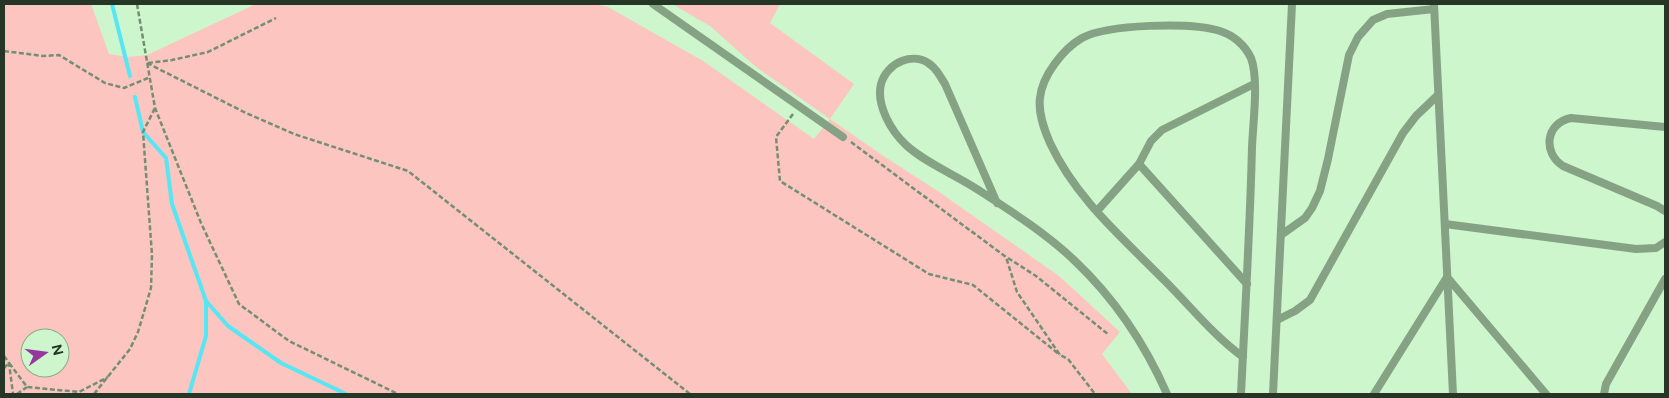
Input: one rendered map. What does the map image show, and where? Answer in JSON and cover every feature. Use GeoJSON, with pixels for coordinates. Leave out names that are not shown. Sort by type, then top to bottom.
{"type":"FeatureCollection","features":[{"type":"Feature","properties":{"kind":"lane"},"geometry":{"type":"LineString","coordinates":[[655,4],[844,137]]}},
{"type":"Feature","properties":{"kind":"lane"},"geometry":{"type":"LineString","coordinates":[[1273,394],[1292,4]]}},
{"type":"Feature","properties":{"kind":"lane"},"geometry":{"type":"LineString","coordinates":[[1281,235],[1305,218],[1320,191],[1349,55],[1358,37],[1373,20],[1387,14],[1434,6],[1453,394]]}},
{"type":"Feature","properties":{"kind":"lane"},"geometry":{"type":"LineString","coordinates":[[1241,394],[1247,284],[1254,84],[1251,60],[1244,47],[1234,38],[1214,30],[1170,26],[1121,29],[1092,34],[1073,44],[1046,79],[1040,95],[1040,116],[1047,135],[1064,170],[1112,229],[1229,347],[1243,357]]}},
{"type":"Feature","properties":{"kind":"lane"},"geometry":{"type":"LineString","coordinates":[[997,203],[945,84],[934,67],[925,60],[915,58],[896,64],[885,76],[881,91],[885,112],[898,136],[906,145],[919,154],[979,189],[997,203],[1051,241],[1074,260],[1091,277],[1123,316],[1146,350],[1167,394]]}},
{"type":"Feature","properties":{"kind":"lane"},"geometry":{"type":"LineString","coordinates":[[1097,211],[1139,164],[1151,141],[1162,130],[1254,84]]}},
{"type":"Feature","properties":{"kind":"lane"},"geometry":{"type":"LineString","coordinates":[[1277,320],[1295,311],[1310,300],[1403,133],[1416,116],[1438,95]]}},
{"type":"Feature","properties":{"kind":"lane"},"geometry":{"type":"LineString","coordinates":[[1665,127],[1571,118],[1563,120],[1553,129],[1549,138],[1553,157],[1563,166],[1665,211]]}},
{"type":"Feature","properties":{"kind":"lane"},"geometry":{"type":"LineString","coordinates":[[1139,164],[1247,284]]}},
{"type":"Feature","properties":{"kind":"lane"},"geometry":{"type":"LineString","coordinates":[[1444,224],[1642,250],[1656,248],[1665,242]]}},
{"type":"Feature","properties":{"kind":"lane"},"geometry":{"type":"LineString","coordinates":[[1374,394],[1447,277]]}},
{"type":"Feature","properties":{"kind":"lane"},"geometry":{"type":"LineString","coordinates":[[1447,277],[1546,394]]}},
{"type":"Feature","properties":{"kind":"lane"},"geometry":{"type":"LineString","coordinates":[[1604,394],[1606,384],[1665,279]]}},
{"type":"Feature","properties":{"kind":"lane"},"geometry":{"type":"LineString","coordinates":[[1160,378],[1160,394]]}},
{"type":"Feature","properties":{"kind":"path"},"geometry":{"type":"LineString","coordinates":[[136,4],[154,108],[201,223],[239,304],[289,341],[398,394]]}},
{"type":"Feature","properties":{"kind":"path"},"geometry":{"type":"LineString","coordinates":[[147,63],[208,52],[276,18]]}},
{"type":"Feature","properties":{"kind":"path"},"geometry":{"type":"LineString","coordinates":[[4,51],[43,56],[59,55],[105,83],[124,88],[148,78]]}},
{"type":"Feature","properties":{"kind":"path"},"geometry":{"type":"LineString","coordinates":[[147,63],[246,113],[294,134],[408,171],[689,394]]}},
{"type":"Feature","properties":{"kind":"path"},"geometry":{"type":"LineString","coordinates":[[799,106],[776,137],[780,181],[929,274],[973,285],[1060,355],[1068,359],[1095,394]]}},
{"type":"Feature","properties":{"kind":"path"},"geometry":{"type":"LineString","coordinates":[[94,394],[130,349],[152,288],[152,256],[143,132],[154,108]]}},
{"type":"Feature","properties":{"kind":"path"},"geometry":{"type":"LineString","coordinates":[[844,137],[1006,257],[1036,276],[1109,335]]}},
{"type":"Feature","properties":{"kind":"path"},"geometry":{"type":"LineString","coordinates":[[1006,257],[1017,292],[1060,355]]}},
{"type":"Feature","properties":{"kind":"path"},"geometry":{"type":"LineString","coordinates":[[4,356],[27,387]]}},
{"type":"Feature","properties":{"kind":"path"},"geometry":{"type":"LineString","coordinates":[[4,368],[9,363]]}},
{"type":"Feature","properties":{"kind":"path"},"geometry":{"type":"LineString","coordinates":[[9,363],[13,394]]}},
{"type":"Feature","properties":{"kind":"path"},"geometry":{"type":"LineString","coordinates":[[17,394],[27,387],[79,392],[110,376]]}},
{"type":"Feature","properties":{"kind":"shaded area"},"geometry":{"type":"Polygon","coordinates":[[[4,4],[91,4],[109,54],[128,57],[147,55],[256,4],[596,4],[608,7],[703,61],[814,139],[830,119],[1059,276],[1120,332],[1102,354],[1132,394],[4,394],[4,4]]]}},
{"type":"Feature","properties":{"kind":"shaded area"},"geometry":{"type":"Polygon","coordinates":[[[672,4],[780,4],[770,23],[854,84],[830,119],[756,67],[710,26],[672,4]]]}},
{"type":"Feature","properties":{"kind":"waterway"},"geometry":{"type":"LineString","coordinates":[[112,4],[130,76]]}},
{"type":"Feature","properties":{"kind":"waterway"},"geometry":{"type":"LineString","coordinates":[[135,97],[143,132],[166,158],[172,204],[206,301],[228,326],[281,363],[346,394]]}},
{"type":"Feature","properties":{"kind":"waterway"},"geometry":{"type":"LineString","coordinates":[[189,394],[206,336],[206,302]]}}]}
